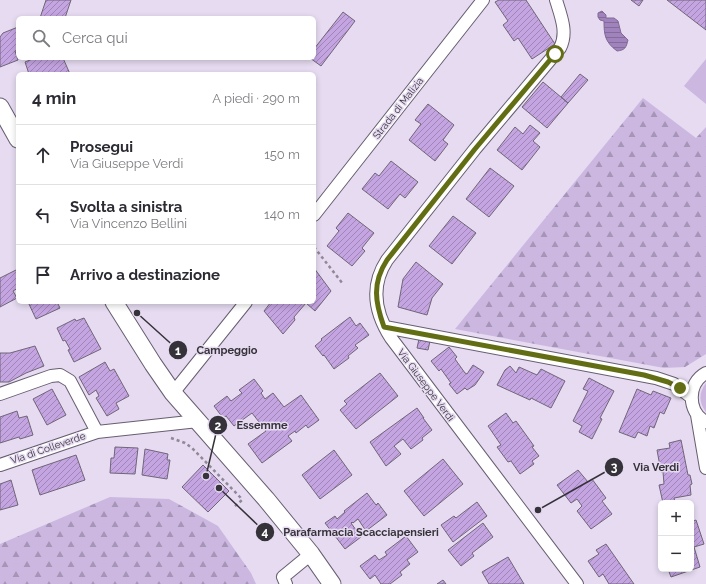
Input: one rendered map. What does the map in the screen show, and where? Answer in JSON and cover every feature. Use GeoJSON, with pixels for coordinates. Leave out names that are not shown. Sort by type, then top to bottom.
{"type":"FeatureCollection","features":[{"type":"Feature","properties":{"kind":"street","name":"Strada di Malizia"},"geometry":{"type":"LineString","coordinates":[[316,212],[483,0]]}},
{"type":"Feature","properties":{"kind":"street","name":"Via Giuseppe Verdi"},"geometry":{"type":"LineString","coordinates":[[556,0],[564,33],[564,39],[560,48],[470,155],[382,266],[377,278],[376,289],[378,308],[384,327],[396,346],[577,584]]}},
{"type":"Feature","properties":{"kind":"street"},"geometry":{"type":"LineString","coordinates":[[0,107],[16,135]]}},
{"type":"Feature","properties":{"kind":"street"},"geometry":{"type":"LineString","coordinates":[[115,304],[153,364],[174,393],[311,554],[332,584]]}},
{"type":"Feature","properties":{"kind":"street"},"geometry":{"type":"LineString","coordinates":[[174,393],[244,304]]}},
{"type":"Feature","properties":{"kind":"street"},"geometry":{"type":"LineString","coordinates":[[384,327],[656,378],[674,384],[691,397]]}},
{"type":"Feature","properties":{"kind":"street"},"geometry":{"type":"LineString","coordinates":[[706,373],[697,380],[692,388],[691,397],[693,406],[702,418],[706,463]]}},
{"type":"Feature","properties":{"kind":"street","name":"Via di Colleverde"},"geometry":{"type":"LineString","coordinates":[[0,394],[51,376],[60,375],[70,381],[97,432]]}},
{"type":"Feature","properties":{"kind":"street","name":"Via di Colleverde"},"geometry":{"type":"LineString","coordinates":[[0,465],[97,432],[198,421]]}},
{"type":"Feature","properties":{"kind":"street"},"geometry":{"type":"LineString","coordinates":[[286,584],[283,577],[311,554]]}},
{"type":"Feature","properties":{"kind":"path"},"geometry":{"type":"LineString","coordinates":[[316,250],[343,284]]}},
{"type":"Feature","properties":{"kind":"path"},"geometry":{"type":"LineString","coordinates":[[168,437],[185,443],[198,453],[242,500],[234,507]]}},
{"type":"Feature","properties":{"kind":"path"},"geometry":{"type":"LineString","coordinates":[[198,453],[202,448]]}},
{"type":"Feature","properties":{"kind":"green space"},"geometry":{"type":"Polygon","coordinates":[[[706,59],[706,104],[684,86],[706,59]]]}},
{"type":"Feature","properties":{"kind":"green space"},"geometry":{"type":"Polygon","coordinates":[[[643,98],[696,138],[706,127],[706,354],[685,367],[664,368],[455,329],[643,98]]]}},
{"type":"Feature","properties":{"kind":"green space"},"geometry":{"type":"Polygon","coordinates":[[[706,383],[706,412],[703,408],[700,397],[706,383]]]}},
{"type":"Feature","properties":{"kind":"green space"},"geometry":{"type":"Polygon","coordinates":[[[110,497],[169,499],[218,526],[251,573],[256,584],[0,584],[0,544],[110,497]]]}},
{"type":"Feature","properties":{"kind":"shaded area"},"geometry":{"type":"Polygon","coordinates":[[[602,11],[606,15],[606,18],[614,18],[618,21],[621,33],[628,40],[626,47],[622,50],[617,51],[613,48],[606,38],[604,21],[600,20],[598,17],[598,13],[602,11]]]}},
{"type":"Feature","properties":{"kind":"building"},"geometry":{"type":"Polygon","coordinates":[[[46,0],[71,0],[66,16],[41,16],[46,0]]]}},
{"type":"Feature","properties":{"kind":"building"},"geometry":{"type":"Polygon","coordinates":[[[499,0],[526,0],[555,44],[532,59],[518,38],[514,41],[503,25],[508,21],[495,2],[499,0]]]}},
{"type":"Feature","properties":{"kind":"building"},"geometry":{"type":"Polygon","coordinates":[[[631,0],[643,0],[639,6],[631,0]]]}},
{"type":"Feature","properties":{"kind":"building"},"geometry":{"type":"Polygon","coordinates":[[[667,0],[706,0],[706,30],[667,0]]]}},
{"type":"Feature","properties":{"kind":"building"},"geometry":{"type":"Polygon","coordinates":[[[343,12],[355,21],[321,66],[313,60],[316,60],[316,46],[343,12]]]}},
{"type":"Feature","properties":{"kind":"building"},"geometry":{"type":"Polygon","coordinates":[[[16,28],[15,51],[16,60],[18,60],[0,67],[0,37],[3,33],[16,28]]]}},
{"type":"Feature","properties":{"kind":"building"},"geometry":{"type":"Polygon","coordinates":[[[30,60],[64,60],[69,72],[28,72],[25,62],[30,60]]]}},
{"type":"Feature","properties":{"kind":"building"},"geometry":{"type":"Polygon","coordinates":[[[580,74],[588,80],[568,103],[561,97],[580,74]]]}},
{"type":"Feature","properties":{"kind":"building"},"geometry":{"type":"Polygon","coordinates":[[[543,82],[568,103],[547,128],[522,107],[543,82]]]}},
{"type":"Feature","properties":{"kind":"building"},"geometry":{"type":"Polygon","coordinates":[[[428,104],[454,125],[443,140],[448,144],[435,161],[409,140],[421,124],[415,120],[428,104]]]}},
{"type":"Feature","properties":{"kind":"building"},"geometry":{"type":"Polygon","coordinates":[[[530,125],[540,133],[533,141],[540,147],[522,170],[497,150],[515,127],[523,134],[530,125]]]}},
{"type":"Feature","properties":{"kind":"building"},"geometry":{"type":"Polygon","coordinates":[[[391,161],[418,182],[405,198],[400,194],[388,209],[362,189],[375,173],[379,176],[391,161]]]}},
{"type":"Feature","properties":{"kind":"building"},"geometry":{"type":"Polygon","coordinates":[[[490,168],[514,186],[489,217],[466,199],[490,168]]]}},
{"type":"Feature","properties":{"kind":"building"},"geometry":{"type":"Polygon","coordinates":[[[348,213],[374,233],[362,248],[365,251],[352,266],[327,246],[339,231],[336,228],[348,213]]]}},
{"type":"Feature","properties":{"kind":"building"},"geometry":{"type":"Polygon","coordinates":[[[453,216],[476,233],[452,264],[429,246],[453,216]]]}},
{"type":"Feature","properties":{"kind":"building"},"geometry":{"type":"Polygon","coordinates":[[[416,262],[443,284],[432,298],[427,315],[398,307],[403,279],[416,262]]]}},
{"type":"Feature","properties":{"kind":"building"},"geometry":{"type":"Polygon","coordinates":[[[16,270],[16,289],[13,291],[16,299],[0,307],[0,278],[16,270]]]}},
{"type":"Feature","properties":{"kind":"building"},"geometry":{"type":"Polygon","coordinates":[[[316,271],[331,291],[315,311],[307,304],[316,304],[316,271]]]}},
{"type":"Feature","properties":{"kind":"building"},"geometry":{"type":"Polygon","coordinates":[[[29,304],[58,304],[60,308],[36,319],[29,304]]]}},
{"type":"Feature","properties":{"kind":"building"},"geometry":{"type":"Polygon","coordinates":[[[269,304],[305,304],[294,317],[295,320],[283,334],[264,311],[269,304]]]}},
{"type":"Feature","properties":{"kind":"building"},"geometry":{"type":"Polygon","coordinates":[[[350,317],[356,326],[360,323],[369,335],[355,345],[358,348],[348,356],[349,358],[334,369],[324,355],[323,356],[315,346],[322,340],[321,339],[350,317]]]}},
{"type":"Feature","properties":{"kind":"building"},"geometry":{"type":"Polygon","coordinates":[[[84,318],[101,349],[74,362],[68,350],[70,349],[65,340],[63,341],[57,328],[75,319],[76,321],[84,318]]]}},
{"type":"Feature","properties":{"kind":"building"},"geometry":{"type":"Polygon","coordinates":[[[419,339],[430,341],[428,350],[417,348],[419,339]]]}},
{"type":"Feature","properties":{"kind":"building"},"geometry":{"type":"Polygon","coordinates":[[[35,346],[44,366],[9,382],[0,382],[0,353],[10,353],[35,346]]]}},
{"type":"Feature","properties":{"kind":"building"},"geometry":{"type":"Polygon","coordinates":[[[449,347],[457,357],[455,359],[465,373],[467,374],[473,365],[484,372],[475,385],[467,390],[465,388],[457,394],[449,384],[451,383],[441,369],[439,371],[431,361],[449,347]]]}},
{"type":"Feature","properties":{"kind":"building"},"geometry":{"type":"Polygon","coordinates":[[[105,362],[110,371],[114,369],[129,396],[116,403],[119,409],[107,416],[96,398],[99,396],[96,390],[89,395],[79,377],[105,362]]]}},
{"type":"Feature","properties":{"kind":"building"},"geometry":{"type":"Polygon","coordinates":[[[510,366],[516,373],[519,367],[537,375],[541,369],[565,381],[551,408],[531,398],[530,400],[497,385],[505,370],[510,366]]]}},
{"type":"Feature","properties":{"kind":"building"},"geometry":{"type":"Polygon","coordinates":[[[380,373],[398,396],[356,429],[340,410],[347,404],[344,401],[380,373]]]}},
{"type":"Feature","properties":{"kind":"building"},"geometry":{"type":"Polygon","coordinates":[[[589,378],[614,391],[600,418],[602,419],[592,439],[579,432],[582,426],[573,421],[588,391],[583,389],[589,378]]]}},
{"type":"Feature","properties":{"kind":"building"},"geometry":{"type":"Polygon","coordinates":[[[254,379],[263,391],[261,393],[265,399],[273,393],[284,407],[301,395],[319,420],[308,428],[306,425],[296,433],[295,431],[288,436],[292,441],[262,463],[248,444],[266,431],[252,413],[234,426],[226,416],[223,418],[214,406],[227,396],[231,401],[242,393],[239,390],[254,379]]]}},
{"type":"Feature","properties":{"kind":"building"},"geometry":{"type":"Polygon","coordinates":[[[52,389],[66,415],[47,425],[33,399],[52,389]]]}},
{"type":"Feature","properties":{"kind":"building"},"geometry":{"type":"Polygon","coordinates":[[[637,389],[651,395],[653,391],[671,398],[664,414],[660,412],[654,428],[650,426],[647,436],[638,432],[635,438],[619,432],[637,389]]]}},
{"type":"Feature","properties":{"kind":"building"},"geometry":{"type":"Polygon","coordinates":[[[417,408],[432,430],[422,438],[423,440],[411,449],[403,439],[394,446],[401,454],[386,466],[370,442],[417,408]]]}},
{"type":"Feature","properties":{"kind":"building"},"geometry":{"type":"Polygon","coordinates":[[[17,411],[19,418],[27,416],[33,435],[20,439],[19,437],[0,443],[0,417],[17,411]]]}},
{"type":"Feature","properties":{"kind":"building"},"geometry":{"type":"Polygon","coordinates":[[[506,413],[513,423],[516,421],[534,446],[532,447],[539,456],[532,461],[534,464],[520,474],[511,461],[508,462],[497,447],[501,445],[488,426],[506,413]]]}},
{"type":"Feature","properties":{"kind":"building"},"geometry":{"type":"Polygon","coordinates":[[[681,440],[688,475],[690,475],[692,484],[690,485],[691,495],[674,498],[674,500],[662,500],[659,485],[664,484],[663,472],[661,472],[657,450],[670,448],[669,443],[681,440]]]}},
{"type":"Feature","properties":{"kind":"building"},"geometry":{"type":"Polygon","coordinates":[[[115,447],[138,448],[135,474],[110,473],[111,458],[114,458],[115,447]]]}},
{"type":"Feature","properties":{"kind":"building"},"geometry":{"type":"Polygon","coordinates":[[[145,449],[168,454],[167,460],[170,460],[167,479],[142,475],[145,449]]]}},
{"type":"Feature","properties":{"kind":"building"},"geometry":{"type":"Polygon","coordinates":[[[334,450],[352,475],[320,499],[302,475],[334,450]]]}},
{"type":"Feature","properties":{"kind":"building"},"geometry":{"type":"Polygon","coordinates":[[[76,455],[85,480],[40,495],[32,470],[76,455]]]}},
{"type":"Feature","properties":{"kind":"building"},"geometry":{"type":"Polygon","coordinates":[[[443,459],[463,484],[424,516],[404,491],[443,459]]]}},
{"type":"Feature","properties":{"kind":"building"},"geometry":{"type":"Polygon","coordinates":[[[203,465],[229,491],[208,512],[182,487],[203,465]]]}},
{"type":"Feature","properties":{"kind":"building"},"geometry":{"type":"Polygon","coordinates":[[[578,470],[588,482],[592,479],[606,498],[602,501],[612,514],[591,529],[577,511],[582,506],[577,499],[571,503],[557,485],[578,470]]]}},
{"type":"Feature","properties":{"kind":"building"},"geometry":{"type":"Polygon","coordinates":[[[11,480],[18,505],[0,510],[0,484],[11,480]]]}},
{"type":"Feature","properties":{"kind":"building"},"geometry":{"type":"Polygon","coordinates":[[[367,493],[376,505],[378,503],[387,515],[366,531],[358,519],[353,523],[352,522],[351,523],[361,537],[345,549],[325,523],[335,516],[337,519],[345,512],[344,511],[367,493]]]}},
{"type":"Feature","properties":{"kind":"building"},"geometry":{"type":"Polygon","coordinates":[[[477,502],[487,516],[453,542],[441,525],[454,516],[456,518],[477,502]]]}},
{"type":"Feature","properties":{"kind":"building"},"geometry":{"type":"Polygon","coordinates":[[[696,520],[704,544],[694,547],[694,536],[694,521],[696,520]]]}},
{"type":"Feature","properties":{"kind":"building"},"geometry":{"type":"Polygon","coordinates":[[[483,523],[493,537],[472,553],[474,556],[461,566],[448,550],[483,523]]]}},
{"type":"Feature","properties":{"kind":"building"},"geometry":{"type":"Polygon","coordinates":[[[406,536],[418,552],[407,560],[410,564],[400,572],[402,575],[390,584],[381,584],[375,575],[370,579],[360,566],[375,555],[379,560],[387,555],[385,552],[406,536]]]}},
{"type":"Feature","properties":{"kind":"building"},"geometry":{"type":"Polygon","coordinates":[[[606,544],[634,584],[609,584],[603,574],[599,577],[588,561],[599,554],[596,550],[606,544]]]}},
{"type":"Feature","properties":{"kind":"building"},"geometry":{"type":"Polygon","coordinates":[[[694,547],[700,567],[694,569],[694,547]]]}},
{"type":"Feature","properties":{"kind":"building"},"geometry":{"type":"Polygon","coordinates":[[[508,557],[524,584],[489,584],[482,572],[508,557]]]}},
{"type":"Feature","properties":{"kind":"building"},"geometry":{"type":"Polygon","coordinates":[[[669,572],[686,572],[671,577],[669,572]]]}},
{"type":"Feature","properties":{"kind":"building"},"geometry":{"type":"Polygon","coordinates":[[[443,580],[446,584],[437,584],[443,580]]]}},
{"type":"Feature","properties":{"kind":"place","name":"Campeggio"},"geometry":{"type":"Point","coordinates":[137,313]}},
{"type":"Feature","properties":{"kind":"place","name":"Essemme"},"geometry":{"type":"Point","coordinates":[206,476]}},
{"type":"Feature","properties":{"kind":"place","name":"Parafarmacia Scacciapensieri"},"geometry":{"type":"Point","coordinates":[219,488]}},
{"type":"Feature","properties":{"kind":"place","name":"Via Verdi"},"geometry":{"type":"Point","coordinates":[538,510]}},
{"type":"Feature","properties":{"kind":"route"},"geometry":{"type":"LineString","coordinates":[[555,54],[475,149],[382,266],[377,278],[376,295],[377,304],[384,327],[644,375],[674,384],[680,388]]}}]}
